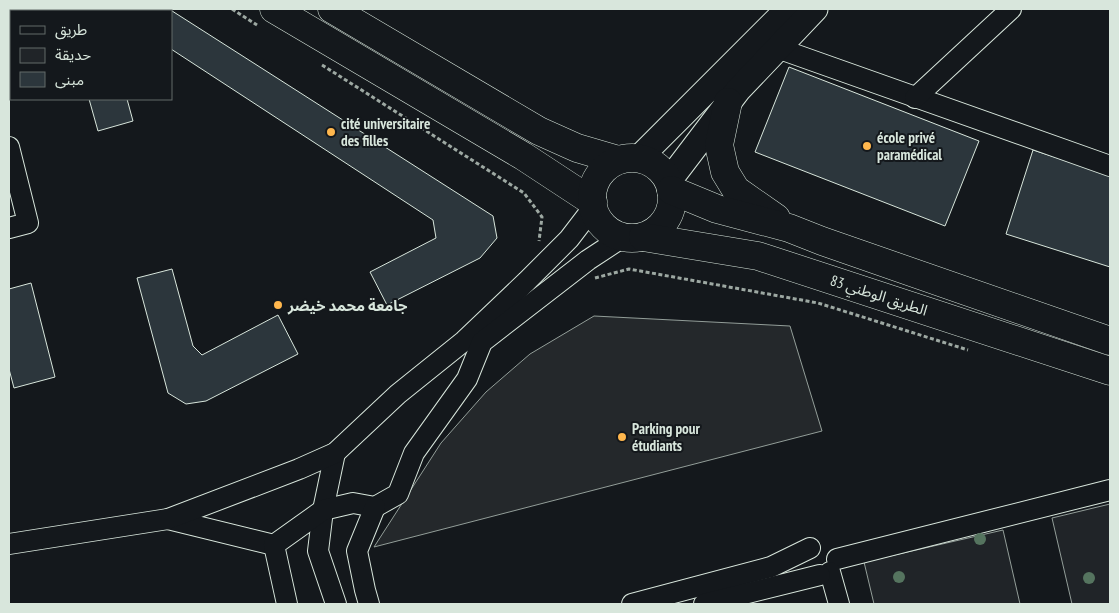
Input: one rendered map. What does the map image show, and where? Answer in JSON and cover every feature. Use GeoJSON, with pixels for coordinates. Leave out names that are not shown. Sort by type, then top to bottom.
{"type":"FeatureCollection","features":[{"type":"Feature","properties":{"kind":"highway"},"geometry":{"type":"LineString","coordinates":[[332,9],[539,131],[578,148],[628,159],[645,160],[657,166],[666,177],[670,186],[672,201],[669,213],[659,227],[633,237],[606,229],[597,220],[592,206],[593,185],[598,174],[607,165],[628,159]]}},
{"type":"Feature","properties":{"kind":"highway"},"geometry":{"type":"LineString","coordinates":[[270,19],[523,156],[592,206]]}},
{"type":"Feature","properties":{"kind":"highway"},"geometry":{"type":"LineString","coordinates":[[728,102],[719,145],[725,172],[736,190],[789,228]]}},
{"type":"Feature","properties":{"kind":"highway","name":"الطريق الوطني 83"},"geometry":{"type":"LineString","coordinates":[[670,186],[717,209],[789,228],[1110,341]]}},
{"type":"Feature","properties":{"kind":"highway","name":"الطريق الوطني 83"},"geometry":{"type":"LineString","coordinates":[[633,237],[758,256],[1110,371]]}},
{"type":"Feature","properties":{"kind":"main road"},"geometry":{"type":"LineString","coordinates":[[628,159],[666,133],[716,79],[788,9]]}},
{"type":"Feature","properties":{"kind":"main road"},"geometry":{"type":"LineString","coordinates":[[670,186],[728,102],[815,9]]}},
{"type":"Feature","properties":{"kind":"street"},"geometry":{"type":"LineString","coordinates":[[915,98],[1010,9]]}},
{"type":"Feature","properties":{"kind":"street"},"geometry":{"type":"LineString","coordinates":[[777,48],[1110,166]]}},
{"type":"Feature","properties":{"kind":"street"},"geometry":{"type":"LineString","coordinates":[[9,147],[28,223],[9,228]]}},
{"type":"Feature","properties":{"kind":"street"},"geometry":{"type":"LineString","coordinates":[[9,544],[168,519],[299,469],[334,453],[398,394],[464,341],[527,281],[569,239],[592,206]]}},
{"type":"Feature","properties":{"kind":"street"},"geometry":{"type":"LineString","coordinates":[[369,604],[364,590],[358,551],[375,507],[398,494],[414,453],[467,379],[482,342],[588,260],[633,237]]}},
{"type":"Feature","properties":{"kind":"street"},"geometry":{"type":"LineString","coordinates":[[334,453],[323,510],[318,551],[336,604]]}},
{"type":"Feature","properties":{"kind":"street"},"geometry":{"type":"LineString","coordinates":[[704,604],[1110,490]]}},
{"type":"Feature","properties":{"kind":"street"},"geometry":{"type":"LineString","coordinates":[[168,519],[274,545],[323,510],[353,503],[375,507]]}},
{"type":"Feature","properties":{"kind":"street"},"geometry":{"type":"LineString","coordinates":[[632,604],[770,567],[814,545],[824,544],[833,549],[829,569],[839,604]]}},
{"type":"Feature","properties":{"kind":"street"},"geometry":{"type":"LineString","coordinates":[[274,545],[287,604]]}},
{"type":"Feature","properties":{"kind":"street"},"geometry":{"type":"LineString","coordinates":[[810,548],[805,557],[807,568],[815,574],[829,569]]}},
{"type":"Feature","properties":{"kind":"path"},"geometry":{"type":"LineString","coordinates":[[232,9],[270,19]]}},
{"type":"Feature","properties":{"kind":"path"},"geometry":{"type":"LineString","coordinates":[[316,61],[524,192],[542,217],[540,241],[534,249]]}},
{"type":"Feature","properties":{"kind":"path"},"geometry":{"type":"LineString","coordinates":[[590,280],[629,269],[818,303],[969,350]]}},
{"type":"Feature","properties":{"kind":"green space"},"geometry":{"type":"Polygon","coordinates":[[[1110,504],[1110,604],[1072,604],[1052,518],[1110,504]]]}},
{"type":"Feature","properties":{"kind":"green space"},"geometry":{"type":"Polygon","coordinates":[[[1003,530],[1020,604],[874,604],[864,562],[1003,530]]]}},
{"type":"Feature","properties":{"kind":"shaded area","name":"Parking pour étudiants"},"geometry":{"type":"Polygon","coordinates":[[[594,316],[790,326],[822,431],[374,547],[441,443],[486,392],[530,354],[594,316]]]}},
{"type":"Feature","properties":{"kind":"building","name":"cité universitaire des filles"},"geometry":{"type":"Polygon","coordinates":[[[169,9],[171,10],[94,10],[169,9]]]}},
{"type":"Feature","properties":{"kind":"building","name":"cité universitaire des filles"},"geometry":{"type":"Polygon","coordinates":[[[172,11],[493,216],[497,238],[480,258],[387,305],[370,272],[436,238],[433,220],[172,50],[172,11]]]}},
{"type":"Feature","properties":{"kind":"building","name":"école privé paramédical"},"geometry":{"type":"Polygon","coordinates":[[[789,67],[979,141],[945,226],[755,152],[789,67]]]}},
{"type":"Feature","properties":{"kind":"building"},"geometry":{"type":"Polygon","coordinates":[[[89,100],[127,100],[133,121],[98,131],[89,100]]]}},
{"type":"Feature","properties":{"kind":"building"},"geometry":{"type":"Polygon","coordinates":[[[1033,150],[1110,175],[1110,267],[1006,234],[1033,150]]]}},
{"type":"Feature","properties":{"kind":"building"},"geometry":{"type":"Polygon","coordinates":[[[172,269],[193,346],[202,355],[278,315],[298,354],[206,401],[186,404],[168,393],[137,278],[172,269]]]}},
{"type":"Feature","properties":{"kind":"building"},"geometry":{"type":"Polygon","coordinates":[[[31,283],[55,377],[14,388],[9,369],[9,289],[31,283]]]}},
{"type":"Feature","properties":{"kind":"place","name":"cité universitaire des filles"},"geometry":{"type":"Point","coordinates":[331,132]}},
{"type":"Feature","properties":{"kind":"place","name":"école privé paramédical"},"geometry":{"type":"Point","coordinates":[867,146]}},
{"type":"Feature","properties":{"kind":"place","name":"جامعة محمد خيضر"},"geometry":{"type":"Point","coordinates":[278,305]}},
{"type":"Feature","properties":{"kind":"place","name":"Parking pour étudiants"},"geometry":{"type":"Point","coordinates":[622,437]}}]}
